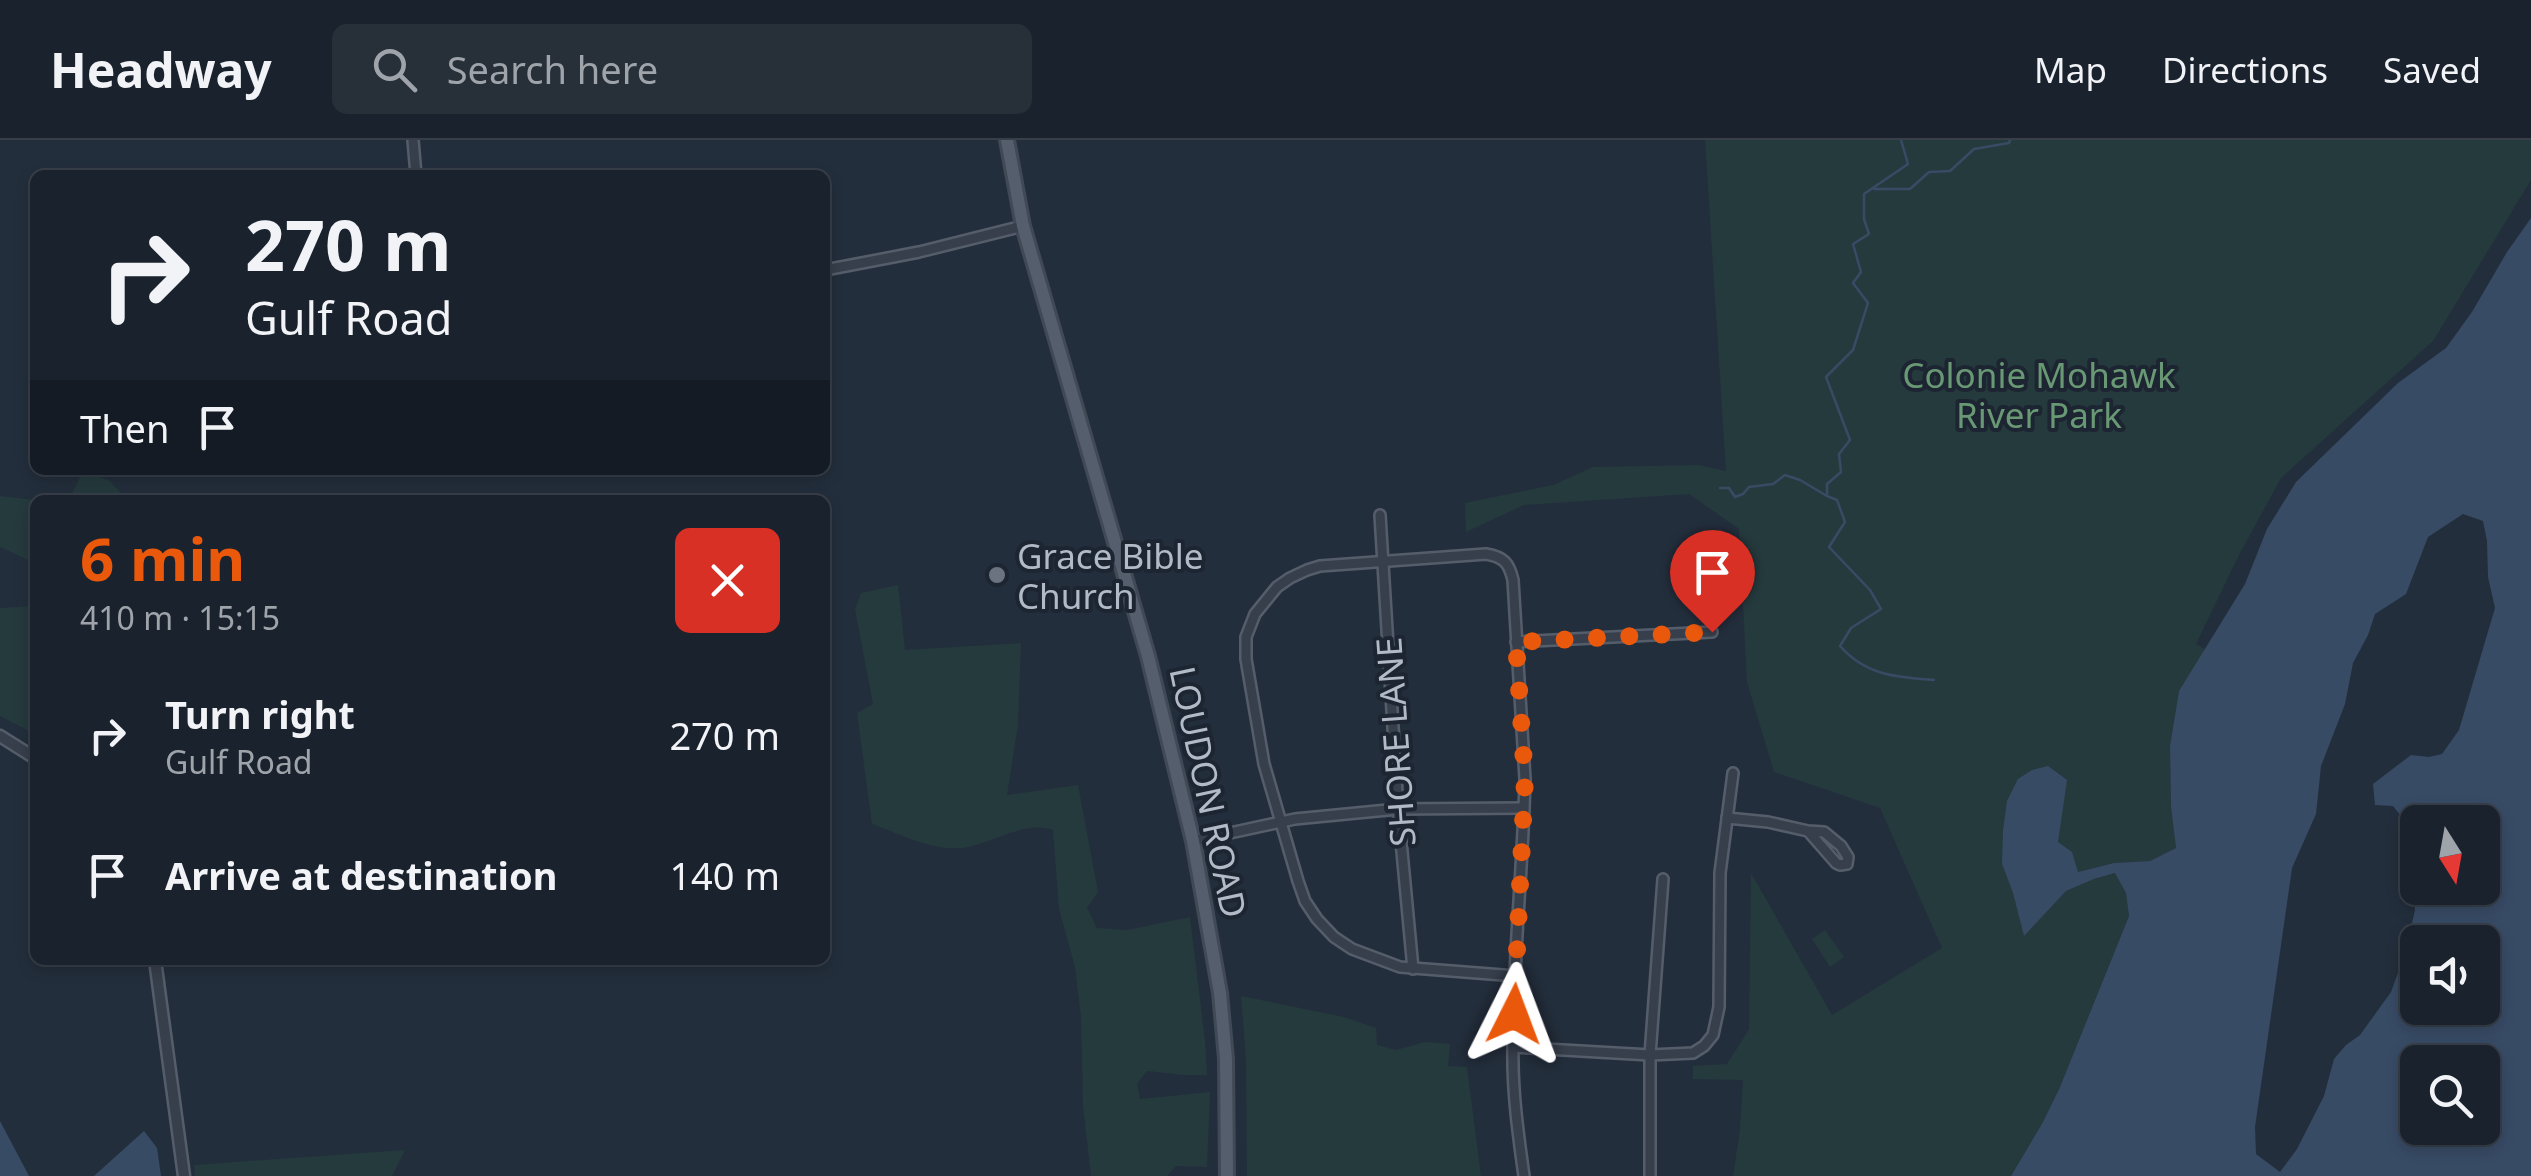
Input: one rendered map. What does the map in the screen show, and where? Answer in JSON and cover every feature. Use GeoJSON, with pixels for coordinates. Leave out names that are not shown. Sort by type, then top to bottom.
{"type":"FeatureCollection","features":[{"type":"Feature","properties":{"kind":"main road","name":"LOUDON ROAD"},"geometry":{"type":"LineString","coordinates":[[1007,140],[1023,226],[1143,638],[1193,842],[1217,975],[1226,1058],[1226,1176]]}},
{"type":"Feature","properties":{"kind":"street"},"geometry":{"type":"LineString","coordinates":[[413,140],[416,170]]}},
{"type":"Feature","properties":{"kind":"street"},"geometry":{"type":"LineString","coordinates":[[830,269],[1023,226]]}},
{"type":"Feature","properties":{"kind":"street","name":"SHORE LANE"},"geometry":{"type":"LineString","coordinates":[[1380,515],[1398,808],[1413,968]]}},
{"type":"Feature","properties":{"kind":"street"},"geometry":{"type":"LineString","coordinates":[[1516,976],[1413,968],[1381,961],[1334,938],[1305,901],[1264,764],[1247,673],[1250,626],[1266,599],[1290,578],[1320,566],[1383,560],[1486,554],[1506,561],[1513,580],[1524,749],[1524,808],[1513,1048],[1524,1176]]}},
{"type":"Feature","properties":{"kind":"street"},"geometry":{"type":"LineString","coordinates":[[1516,642],[1712,632]]}},
{"type":"Feature","properties":{"kind":"street"},"geometry":{"type":"LineString","coordinates":[[0,736],[30,755]]}},
{"type":"Feature","properties":{"kind":"street"},"geometry":{"type":"LineString","coordinates":[[1513,1048],[1650,1055],[1693,1053],[1713,1035],[1719,1007],[1720,873],[1733,773]]}},
{"type":"Feature","properties":{"kind":"street"},"geometry":{"type":"LineString","coordinates":[[1193,842],[1281,822],[1398,808],[1524,808]]}},
{"type":"Feature","properties":{"kind":"street"},"geometry":{"type":"LineString","coordinates":[[1728,818],[1824,832],[1845,851],[1847,864],[1836,863],[1808,831]]}},
{"type":"Feature","properties":{"kind":"street"},"geometry":{"type":"LineString","coordinates":[[1650,1176],[1650,1055],[1664,879]]}},
{"type":"Feature","properties":{"kind":"street"},"geometry":{"type":"LineString","coordinates":[[155,965],[184,1176]]}},
{"type":"Feature","properties":{"kind":"green space","name":"Colonie Mohawk River Park"},"geometry":{"type":"Polygon","coordinates":[[[1705,140],[2531,140],[2531,180],[2433,341],[2281,478],[2238,557],[2196,644],[2206,650],[2179,691],[2170,746],[2176,848],[2150,861],[2114,863],[2078,872],[2002,864],[2024,935],[2066,891],[2116,873],[2126,893],[2129,916],[2060,1087],[2011,1176],[1733,1176],[1743,1080],[1693,1079],[1693,1066],[1727,1064],[1749,1029],[1751,873],[1832,1015],[1942,948],[1880,808],[1774,772],[1747,682],[1739,529],[1689,494],[1524,505],[1466,532],[1465,503],[1553,485],[1593,467],[1698,465],[1726,471],[1705,140]]]}},
{"type":"Feature","properties":{"kind":"green space"},"geometry":{"type":"Polygon","coordinates":[[[81,475],[94,475],[110,481],[123,495],[71,495],[81,475]]]}},
{"type":"Feature","properties":{"kind":"green space"},"geometry":{"type":"Polygon","coordinates":[[[0,496],[30,499],[30,561],[0,547],[0,496]]]}},
{"type":"Feature","properties":{"kind":"green space"},"geometry":{"type":"Polygon","coordinates":[[[898,585],[905,650],[1021,643],[1018,725],[1007,795],[1078,785],[1098,892],[1087,908],[1097,928],[1127,930],[1190,917],[1207,1075],[1147,1071],[1137,1084],[1140,1099],[1210,1092],[1207,1167],[1176,1166],[1167,1176],[1091,1176],[1083,1106],[1081,1017],[1075,967],[1059,909],[1053,830],[1031,828],[973,846],[950,848],[916,841],[872,824],[857,713],[873,704],[855,609],[861,593],[898,585]]]}},
{"type":"Feature","properties":{"kind":"green space"},"geometry":{"type":"Polygon","coordinates":[[[30,606],[30,731],[0,716],[0,608],[30,606]]]}},
{"type":"Feature","properties":{"kind":"green space"},"geometry":{"type":"Polygon","coordinates":[[[1825,930],[1844,957],[1830,967],[1812,939],[1825,930]]]}},
{"type":"Feature","properties":{"kind":"green space"},"geometry":{"type":"Polygon","coordinates":[[[1241,996],[1344,1017],[1376,1028],[1377,1045],[1396,1050],[1425,1042],[1450,1044],[1448,1066],[1467,1067],[1481,1176],[1247,1176],[1241,996]]]}},
{"type":"Feature","properties":{"kind":"green space"},"geometry":{"type":"Polygon","coordinates":[[[405,1150],[392,1176],[195,1176],[194,1165],[405,1150]]]}},
{"type":"Feature","properties":{"kind":"water"},"geometry":{"type":"Polygon","coordinates":[[[2531,218],[2531,1176],[2011,1176],[2060,1087],[2129,916],[2126,893],[2115,873],[2066,891],[2024,936],[2002,864],[2007,801],[2018,779],[2048,766],[2067,780],[2058,842],[2072,852],[2078,872],[2114,863],[2150,861],[2176,848],[2170,746],[2179,691],[2245,584],[2267,529],[2296,482],[2398,383],[2446,348],[2531,218]]]}},
{"type":"Feature","properties":{"kind":"water"},"geometry":{"type":"Polygon","coordinates":[[[0,1121],[29,1176],[0,1176],[0,1121]]]}},
{"type":"Feature","properties":{"kind":"water"},"geometry":{"type":"Polygon","coordinates":[[[144,1131],[157,1148],[161,1176],[94,1176],[144,1131]]]}},
{"type":"Feature","properties":{"kind":"waterway"},"geometry":{"type":"LineString","coordinates":[[1901,140],[1908,164],[1864,194],[1864,219],[1869,234],[1853,244],[1861,272],[1853,283],[1868,303],[1853,350],[1826,377],[1850,440],[1839,454],[1841,472],[1827,484],[1827,496],[1837,500],[1845,522],[1829,547],[1870,590],[1881,609],[1851,628],[1840,646],[1871,669],[1934,680]]}},
{"type":"Feature","properties":{"kind":"waterway"},"geometry":{"type":"LineString","coordinates":[[1874,189],[1910,189],[1929,172],[1950,171],[1974,149],[2010,140]]}},
{"type":"Feature","properties":{"kind":"waterway"},"geometry":{"type":"LineString","coordinates":[[1720,488],[1729,488],[1735,497],[1749,487],[1773,484],[1785,475],[1827,496]]}},
{"type":"Feature","properties":{"kind":"place","name":"Grace Bible Church"},"geometry":{"type":"Point","coordinates":[997,575]}},
{"type":"Feature","properties":{"kind":"route"},"geometry":{"type":"LineString","coordinates":[[1514,1014],[1525,779],[1516,642],[1712,632]]}}]}
